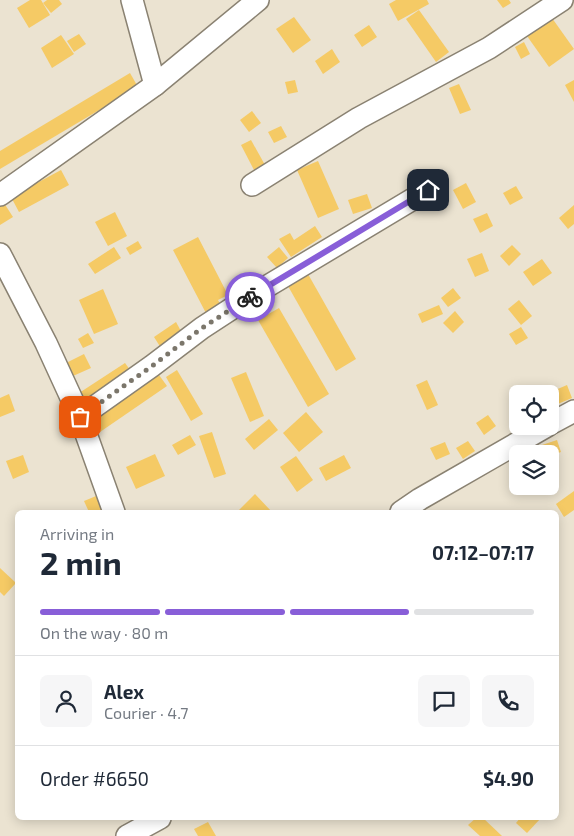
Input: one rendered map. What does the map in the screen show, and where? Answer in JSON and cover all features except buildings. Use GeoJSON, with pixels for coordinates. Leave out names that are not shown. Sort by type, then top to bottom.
{"type":"FeatureCollection","features":[{"type":"Feature","properties":{"kind":"street"},"geometry":{"type":"LineString","coordinates":[[132,0],[156,85]]}},
{"type":"Feature","properties":{"kind":"street"},"geometry":{"type":"LineString","coordinates":[[0,195],[156,85],[258,0]]}},
{"type":"Feature","properties":{"kind":"street"},"geometry":{"type":"LineString","coordinates":[[252,185],[359,118],[489,48],[562,0]]}},
{"type":"Feature","properties":{"kind":"street"},"geometry":{"type":"LineString","coordinates":[[80,417],[202,328],[250,296],[428,190]]}},
{"type":"Feature","properties":{"kind":"street"},"geometry":{"type":"LineString","coordinates":[[0,254],[46,343],[80,417],[113,510]]}},
{"type":"Feature","properties":{"kind":"street"},"geometry":{"type":"LineString","coordinates":[[559,419],[574,411]]}},
{"type":"Feature","properties":{"kind":"street"},"geometry":{"type":"LineString","coordinates":[[404,510],[531,435]]}},
{"type":"Feature","properties":{"kind":"street"},"geometry":{"type":"LineString","coordinates":[[127,836],[156,820]]}},
{"type":"Feature","properties":{"kind":"way so far"},"geometry":{"type":"LineString","coordinates":[[80,417],[202,328],[250,297]]}},
{"type":"Feature","properties":{"kind":"route"},"geometry":{"type":"LineString","coordinates":[[250,297],[428,190]]}}]}
